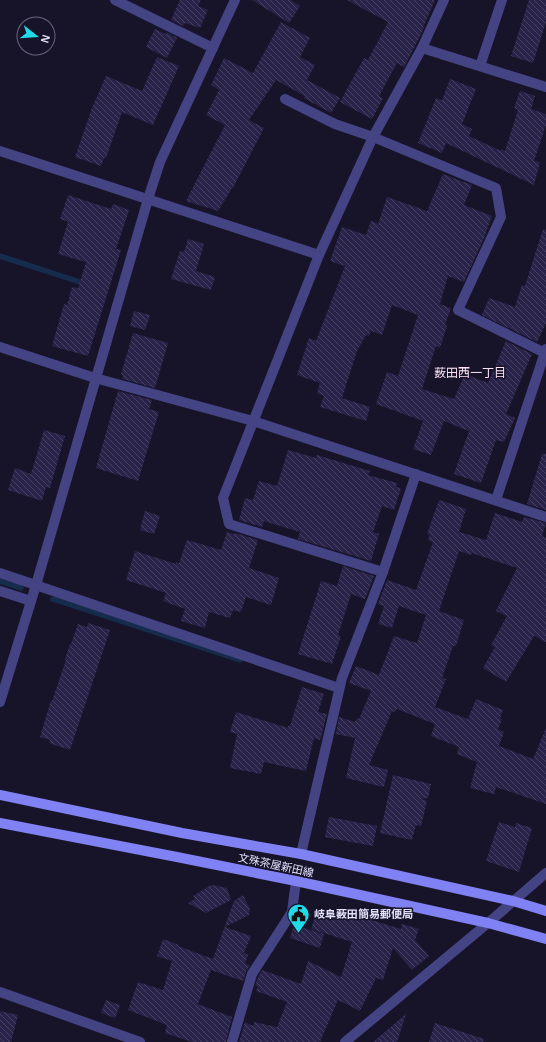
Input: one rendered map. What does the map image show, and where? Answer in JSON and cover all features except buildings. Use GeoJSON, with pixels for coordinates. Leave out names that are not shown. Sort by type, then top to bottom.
{"type":"FeatureCollection","features":[{"type":"Feature","properties":{"kind":"main road","name":"文殊茶屋新田線"},"geometry":{"type":"LineString","coordinates":[[0,795],[182,833],[301,854],[513,901],[546,911]]}},
{"type":"Feature","properties":{"kind":"main road","name":"文殊茶屋新田線"},"geometry":{"type":"LineString","coordinates":[[0,823],[177,856],[296,881],[488,923],[546,939]]}},
{"type":"Feature","properties":{"kind":"street"},"geometry":{"type":"LineString","coordinates":[[115,0],[213,48]]}},
{"type":"Feature","properties":{"kind":"street"},"geometry":{"type":"LineString","coordinates":[[0,702],[36,585],[95,378],[160,162],[235,0]]}},
{"type":"Feature","properties":{"kind":"street"},"geometry":{"type":"LineString","coordinates":[[383,572],[229,524],[223,498],[319,255],[373,137],[422,48],[444,0]]}},
{"type":"Feature","properties":{"kind":"street"},"geometry":{"type":"LineString","coordinates":[[480,66],[502,0]]}},
{"type":"Feature","properties":{"kind":"street"},"geometry":{"type":"LineString","coordinates":[[422,48],[546,87]]}},
{"type":"Feature","properties":{"kind":"street"},"geometry":{"type":"LineString","coordinates":[[286,99],[335,124],[373,137],[496,188],[501,217],[458,310],[545,351],[496,500]]}},
{"type":"Feature","properties":{"kind":"street"},"geometry":{"type":"LineString","coordinates":[[0,151],[319,255]]}},
{"type":"Feature","properties":{"kind":"street"},"geometry":{"type":"LineString","coordinates":[[0,347],[95,378],[253,421],[546,517]]}},
{"type":"Feature","properties":{"kind":"street"},"geometry":{"type":"LineString","coordinates":[[301,854],[342,678],[383,572],[416,474]]}},
{"type":"Feature","properties":{"kind":"street"},"geometry":{"type":"LineString","coordinates":[[0,573],[339,688]]}},
{"type":"Feature","properties":{"kind":"street"},"geometry":{"type":"LineString","coordinates":[[0,591],[31,601]]}},
{"type":"Feature","properties":{"kind":"street"},"geometry":{"type":"LineString","coordinates":[[345,1042],[488,923],[546,872]]}},
{"type":"Feature","properties":{"kind":"street"},"geometry":{"type":"LineString","coordinates":[[232,1042],[252,974],[292,912],[296,881]]}},
{"type":"Feature","properties":{"kind":"street"},"geometry":{"type":"LineString","coordinates":[[0,992],[140,1042]]}},
{"type":"Feature","properties":{"kind":"waterway"},"geometry":{"type":"LineString","coordinates":[[0,256],[86,284]]}},
{"type":"Feature","properties":{"kind":"waterway"},"geometry":{"type":"LineString","coordinates":[[0,581],[21,588]]}},
{"type":"Feature","properties":{"kind":"waterway"},"geometry":{"type":"LineString","coordinates":[[53,599],[240,660]]}},
{"type":"Feature","properties":{"kind":"place","name":"岐阜薮田簡易郵便局"},"geometry":{"type":"Point","coordinates":[299,934]}},
{"type":"Feature","properties":{"kind":"district","name":"薮田西一丁目"},"geometry":{"type":"Point","coordinates":[470,373]}}]}
